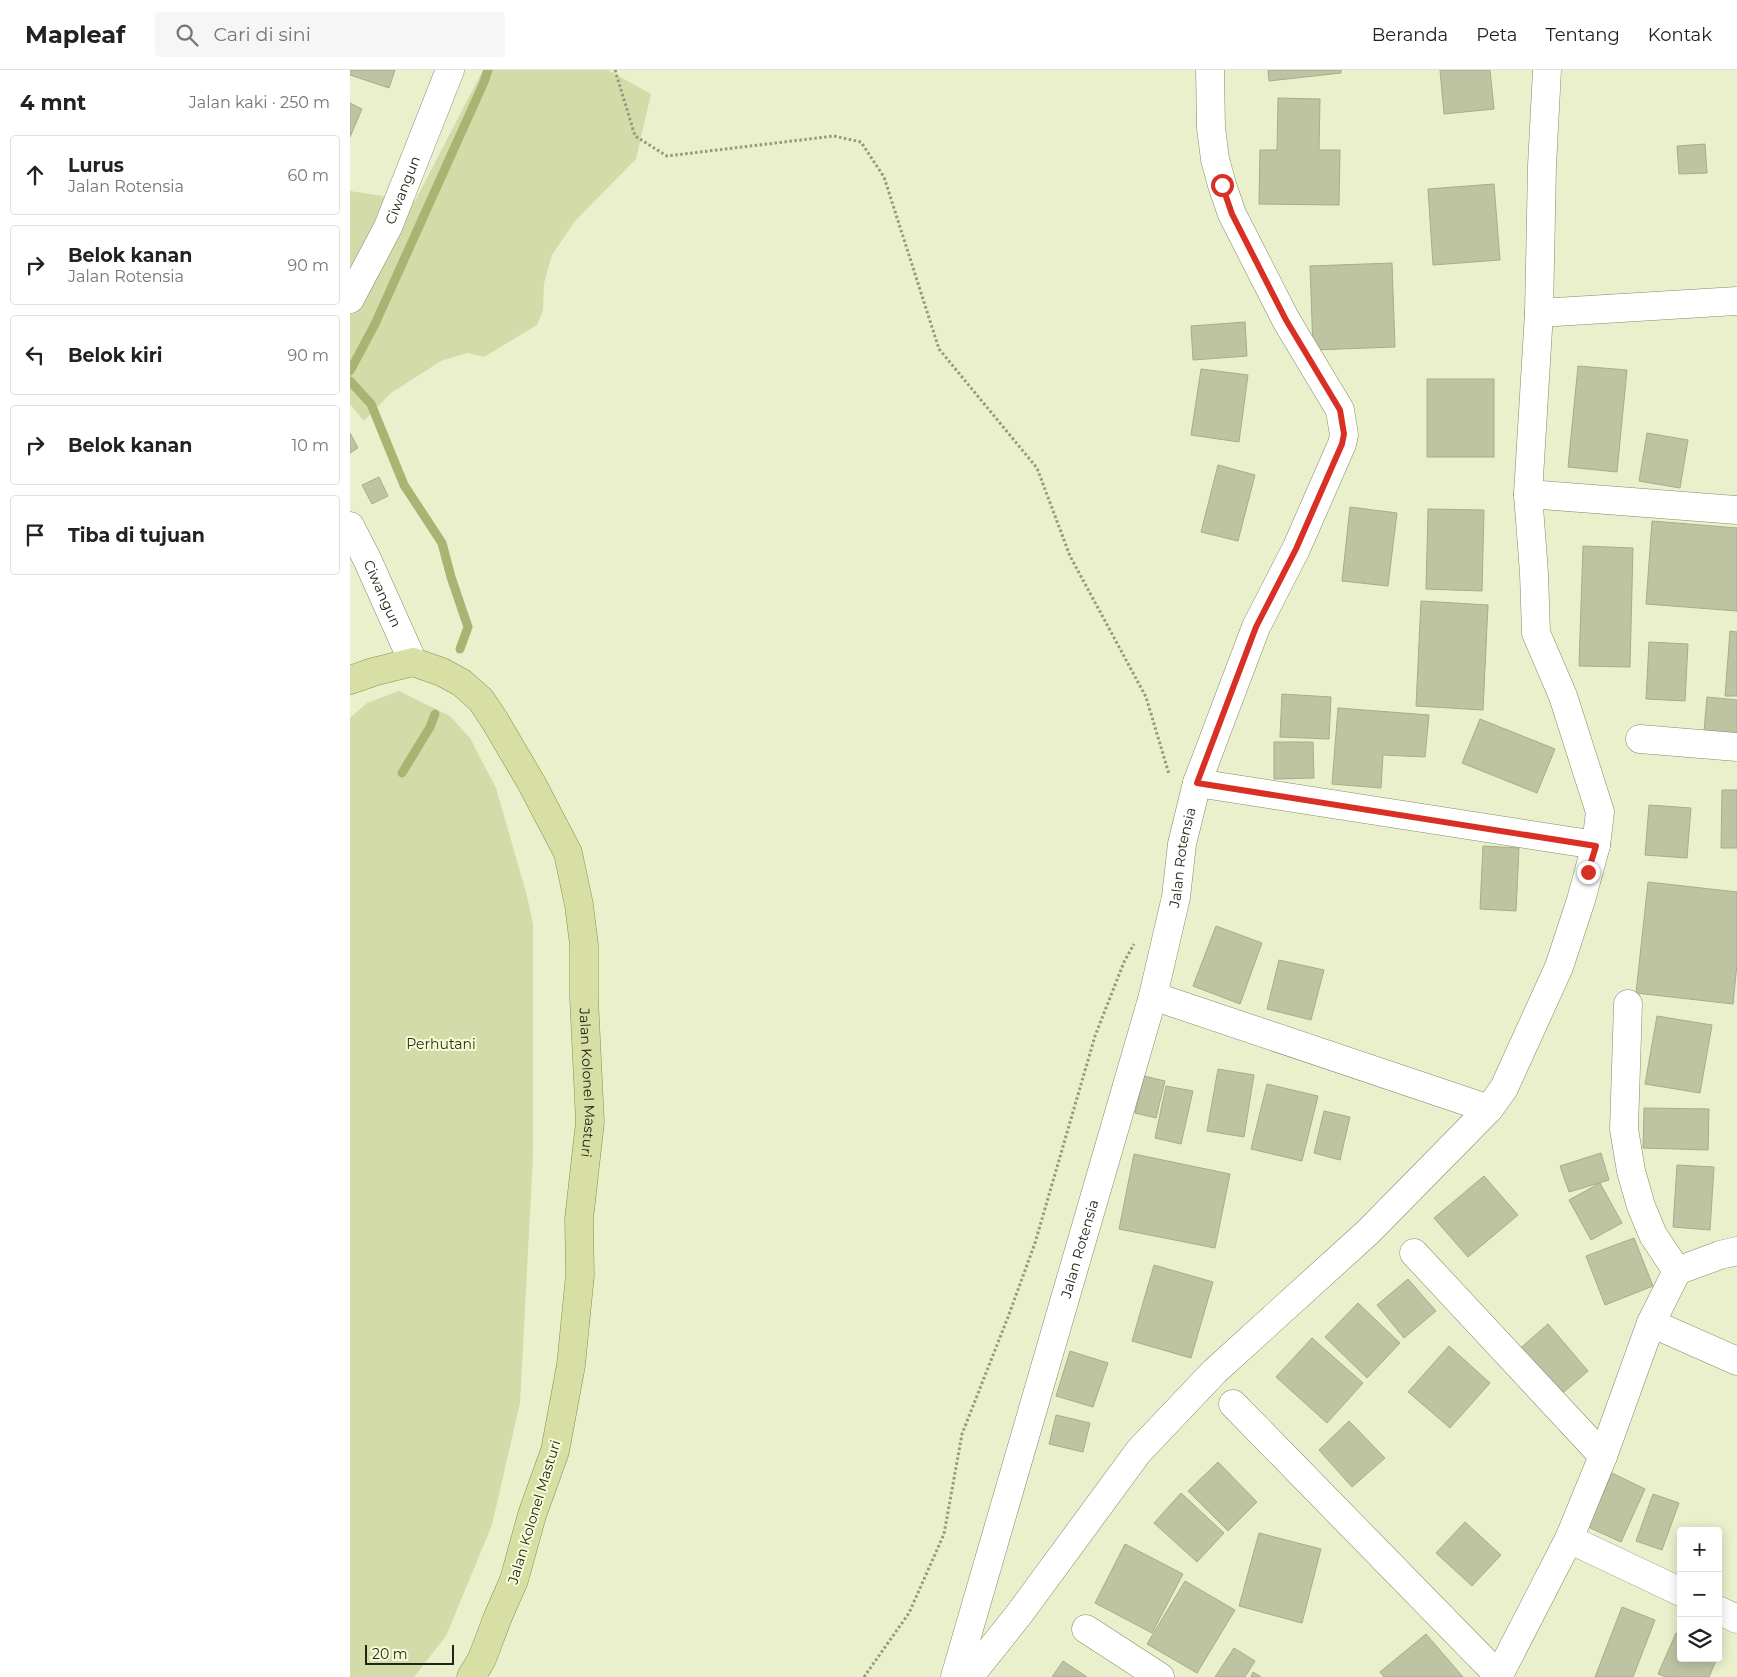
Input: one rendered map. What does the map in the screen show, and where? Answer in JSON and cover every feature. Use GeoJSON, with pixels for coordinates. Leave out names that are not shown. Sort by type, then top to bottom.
{"type":"FeatureCollection","features":[{"type":"Feature","properties":{"kind":"main road"},"geometry":{"type":"LineString","coordinates":[[350,680],[413,662]]}},
{"type":"Feature","properties":{"kind":"main road","name":"Jalan Kolonel Masturi"},"geometry":{"type":"LineString","coordinates":[[413,662],[442,672],[462,683],[481,700],[495,721],[532,784],[568,853],[579,905],[584,945],[584,998],[590,1122],[579,1219],[580,1275],[571,1365],[555,1451],[532,1515],[514,1580],[482,1659],[471,1677]]}},
{"type":"Feature","properties":{"kind":"street","name":"Jalan Rotensia"},"geometry":{"type":"LineString","coordinates":[[955,1677],[1153,996],[1168,924],[1176,898],[1182,844],[1184,783],[1250,641],[1296,549],[1342,444],[1344,434],[1340,410],[1286,320],[1232,214],[1215,159],[1211,128],[1210,70]]}},
{"type":"Feature","properties":{"kind":"street"},"geometry":{"type":"LineString","coordinates":[[969,1677],[1020,1613],[1139,1450],[1215,1372],[1368,1232],[1489,1109],[1504,1088],[1559,967],[1596,846],[1600,812],[1562,696],[1536,633],[1528,494],[1539,314],[1542,166],[1547,70]]}},
{"type":"Feature","properties":{"kind":"street","name":"Ciwangun"},"geometry":{"type":"LineString","coordinates":[[350,299],[388,226],[449,73]]}},
{"type":"Feature","properties":{"kind":"street"},"geometry":{"type":"LineString","coordinates":[[1539,314],[1737,301]]}},
{"type":"Feature","properties":{"kind":"street"},"geometry":{"type":"LineString","coordinates":[[1528,494],[1737,510]]}},
{"type":"Feature","properties":{"kind":"street","name":"Ciwangun"},"geometry":{"type":"LineString","coordinates":[[350,526],[367,559],[413,662]]}},
{"type":"Feature","properties":{"kind":"street"},"geometry":{"type":"LineString","coordinates":[[1640,739],[1737,747]]}},
{"type":"Feature","properties":{"kind":"street"},"geometry":{"type":"LineString","coordinates":[[1184,783],[1596,846]]}},
{"type":"Feature","properties":{"kind":"street"},"geometry":{"type":"LineString","coordinates":[[1153,996],[1489,1109]]}},
{"type":"Feature","properties":{"kind":"street"},"geometry":{"type":"LineString","coordinates":[[1628,1004],[1624,1129],[1631,1171],[1652,1235],[1677,1271]]}},
{"type":"Feature","properties":{"kind":"street"},"geometry":{"type":"LineString","coordinates":[[1232,1404],[1499,1677],[1569,1539],[1603,1456],[1651,1323],[1677,1271],[1720,1255],[1737,1251]]}},
{"type":"Feature","properties":{"kind":"street"},"geometry":{"type":"LineString","coordinates":[[1414,1254],[1603,1456]]}},
{"type":"Feature","properties":{"kind":"street"},"geometry":{"type":"LineString","coordinates":[[1651,1323],[1737,1362]]}},
{"type":"Feature","properties":{"kind":"street"},"geometry":{"type":"LineString","coordinates":[[1569,1539],[1677,1590]]}},
{"type":"Feature","properties":{"kind":"street"},"geometry":{"type":"LineString","coordinates":[[1722,1612],[1737,1619]]}},
{"type":"Feature","properties":{"kind":"street"},"geometry":{"type":"LineString","coordinates":[[1086,1629],[1160,1677]]}},
{"type":"Feature","properties":{"kind":"path"},"geometry":{"type":"LineString","coordinates":[[615,70],[634,136],[667,156],[834,136],[861,142],[884,177],[939,348],[1037,468],[1070,556],[1146,697],[1184,783]]}},
{"type":"Feature","properties":{"kind":"path"},"geometry":{"type":"LineString","coordinates":[[864,1677],[909,1613],[944,1534],[962,1434],[1035,1243],[1095,1036],[1124,962],[1138,936]]}},
{"type":"Feature","properties":{"kind":"green space"},"geometry":{"type":"Polygon","coordinates":[[[483,70],[608,70],[651,94],[636,159],[575,221],[552,255],[544,283],[543,310],[537,325],[484,357],[467,353],[441,361],[391,393],[364,421],[350,404],[350,191],[415,201],[483,70]]]}},
{"type":"Feature","properties":{"kind":"green space","name":"Perhutani"},"geometry":{"type":"Polygon","coordinates":[[[399,691],[450,716],[470,738],[496,788],[527,896],[533,924],[533,1156],[520,1403],[492,1525],[446,1636],[414,1677],[350,1677],[350,718],[367,703],[399,691]]]}},
{"type":"Feature","properties":{"kind":"building"},"geometry":{"type":"Polygon","coordinates":[[[350,70],[395,70],[389,88],[350,75],[350,70]]]}},
{"type":"Feature","properties":{"kind":"building"},"geometry":{"type":"Polygon","coordinates":[[[1268,70],[1341,70],[1341,73],[1269,81],[1268,70]]]}},
{"type":"Feature","properties":{"kind":"building"},"geometry":{"type":"Polygon","coordinates":[[[1440,70],[1490,70],[1494,109],[1444,114],[1440,70]]]}},
{"type":"Feature","properties":{"kind":"building"},"geometry":{"type":"Polygon","coordinates":[[[1278,98],[1320,99],[1319,150],[1340,150],[1339,205],[1259,204],[1260,150],[1277,150],[1278,98]]]}},
{"type":"Feature","properties":{"kind":"building"},"geometry":{"type":"Polygon","coordinates":[[[350,103],[362,109],[350,137],[350,103]]]}},
{"type":"Feature","properties":{"kind":"building"},"geometry":{"type":"Polygon","coordinates":[[[1705,144],[1707,173],[1679,174],[1677,146],[1705,144]]]}},
{"type":"Feature","properties":{"kind":"building"},"geometry":{"type":"Polygon","coordinates":[[[1494,184],[1500,260],[1433,265],[1428,189],[1494,184]]]}},
{"type":"Feature","properties":{"kind":"building"},"geometry":{"type":"Polygon","coordinates":[[[1392,263],[1395,347],[1313,350],[1310,266],[1392,263]]]}},
{"type":"Feature","properties":{"kind":"building"},"geometry":{"type":"Polygon","coordinates":[[[1245,322],[1247,356],[1193,360],[1191,326],[1245,322]]]}},
{"type":"Feature","properties":{"kind":"building"},"geometry":{"type":"Polygon","coordinates":[[[1578,366],[1627,370],[1617,472],[1568,467],[1578,366]]]}},
{"type":"Feature","properties":{"kind":"building"},"geometry":{"type":"Polygon","coordinates":[[[1201,369],[1248,375],[1239,442],[1191,435],[1201,369]]]}},
{"type":"Feature","properties":{"kind":"building"},"geometry":{"type":"Polygon","coordinates":[[[1427,379],[1494,379],[1494,457],[1427,457],[1427,379]]]}},
{"type":"Feature","properties":{"kind":"building"},"geometry":{"type":"Polygon","coordinates":[[[350,433],[358,448],[350,453],[350,433]]]}},
{"type":"Feature","properties":{"kind":"building"},"geometry":{"type":"Polygon","coordinates":[[[1647,433],[1688,440],[1680,488],[1639,481],[1647,433]]]}},
{"type":"Feature","properties":{"kind":"building"},"geometry":{"type":"Polygon","coordinates":[[[1218,465],[1255,475],[1238,541],[1201,532],[1218,465]]]}},
{"type":"Feature","properties":{"kind":"building"},"geometry":{"type":"Polygon","coordinates":[[[379,477],[388,496],[372,504],[362,485],[379,477]]]}},
{"type":"Feature","properties":{"kind":"building"},"geometry":{"type":"Polygon","coordinates":[[[1350,507],[1397,513],[1388,586],[1342,581],[1350,507]]]}},
{"type":"Feature","properties":{"kind":"building"},"geometry":{"type":"Polygon","coordinates":[[[1428,509],[1484,510],[1482,591],[1426,589],[1428,509]]]}},
{"type":"Feature","properties":{"kind":"building"},"geometry":{"type":"Polygon","coordinates":[[[1652,521],[1737,528],[1737,611],[1646,604],[1652,521]]]}},
{"type":"Feature","properties":{"kind":"building"},"geometry":{"type":"Polygon","coordinates":[[[1583,546],[1633,548],[1630,667],[1579,666],[1583,546]]]}},
{"type":"Feature","properties":{"kind":"building"},"geometry":{"type":"Polygon","coordinates":[[[1421,601],[1488,605],[1483,710],[1416,706],[1421,601]]]}},
{"type":"Feature","properties":{"kind":"building"},"geometry":{"type":"Polygon","coordinates":[[[1730,631],[1737,632],[1737,696],[1725,696],[1730,631]]]}},
{"type":"Feature","properties":{"kind":"building"},"geometry":{"type":"Polygon","coordinates":[[[1649,642],[1688,644],[1685,701],[1646,699],[1649,642]]]}},
{"type":"Feature","properties":{"kind":"building"},"geometry":{"type":"Polygon","coordinates":[[[1282,694],[1331,697],[1329,739],[1280,737],[1282,694]]]}},
{"type":"Feature","properties":{"kind":"building"},"geometry":{"type":"Polygon","coordinates":[[[1707,697],[1737,700],[1737,734],[1704,731],[1707,697]]]}},
{"type":"Feature","properties":{"kind":"building"},"geometry":{"type":"Polygon","coordinates":[[[1338,708],[1429,715],[1425,757],[1383,755],[1381,788],[1332,784],[1338,708]]]}},
{"type":"Feature","properties":{"kind":"building"},"geometry":{"type":"Polygon","coordinates":[[[1480,719],[1555,749],[1537,793],[1462,763],[1480,719]]]}},
{"type":"Feature","properties":{"kind":"building"},"geometry":{"type":"Polygon","coordinates":[[[1274,742],[1313,742],[1314,778],[1274,779],[1274,742]]]}},
{"type":"Feature","properties":{"kind":"building"},"geometry":{"type":"Polygon","coordinates":[[[1722,790],[1737,790],[1737,848],[1721,848],[1722,790]]]}},
{"type":"Feature","properties":{"kind":"building"},"geometry":{"type":"Polygon","coordinates":[[[1649,805],[1691,808],[1687,858],[1645,855],[1649,805]]]}},
{"type":"Feature","properties":{"kind":"building"},"geometry":{"type":"Polygon","coordinates":[[[1483,846],[1519,848],[1516,911],[1480,909],[1483,846]]]}},
{"type":"Feature","properties":{"kind":"building"},"geometry":{"type":"Polygon","coordinates":[[[1648,882],[1737,892],[1737,964],[1733,1004],[1636,993],[1648,882]]]}},
{"type":"Feature","properties":{"kind":"building"},"geometry":{"type":"Polygon","coordinates":[[[1216,926],[1262,943],[1240,1004],[1193,986],[1216,926]]]}},
{"type":"Feature","properties":{"kind":"building"},"geometry":{"type":"Polygon","coordinates":[[[1279,960],[1324,970],[1311,1020],[1267,1009],[1279,960]]]}},
{"type":"Feature","properties":{"kind":"building"},"geometry":{"type":"Polygon","coordinates":[[[1657,1016],[1712,1025],[1700,1093],[1645,1084],[1657,1016]]]}},
{"type":"Feature","properties":{"kind":"building"},"geometry":{"type":"Polygon","coordinates":[[[1218,1069],[1254,1075],[1244,1137],[1207,1131],[1218,1069]]]}},
{"type":"Feature","properties":{"kind":"building"},"geometry":{"type":"Polygon","coordinates":[[[1144,1076],[1165,1081],[1156,1118],[1135,1113],[1144,1076]]]}},
{"type":"Feature","properties":{"kind":"building"},"geometry":{"type":"Polygon","coordinates":[[[1267,1084],[1318,1096],[1302,1161],[1251,1149],[1267,1084]]]}},
{"type":"Feature","properties":{"kind":"building"},"geometry":{"type":"Polygon","coordinates":[[[1166,1086],[1193,1091],[1181,1144],[1155,1138],[1166,1086]]]}},
{"type":"Feature","properties":{"kind":"building"},"geometry":{"type":"Polygon","coordinates":[[[1644,1108],[1709,1109],[1708,1150],[1643,1148],[1644,1108]]]}},
{"type":"Feature","properties":{"kind":"building"},"geometry":{"type":"Polygon","coordinates":[[[1324,1111],[1350,1117],[1340,1160],[1314,1153],[1324,1111]]]}},
{"type":"Feature","properties":{"kind":"building"},"geometry":{"type":"Polygon","coordinates":[[[1601,1153],[1609,1180],[1569,1192],[1560,1166],[1601,1153]]]}},
{"type":"Feature","properties":{"kind":"building"},"geometry":{"type":"Polygon","coordinates":[[[1134,1154],[1230,1174],[1215,1248],[1119,1229],[1134,1154]]]}},
{"type":"Feature","properties":{"kind":"building"},"geometry":{"type":"Polygon","coordinates":[[[1677,1165],[1714,1167],[1710,1230],[1673,1227],[1677,1165]]]}},
{"type":"Feature","properties":{"kind":"building"},"geometry":{"type":"Polygon","coordinates":[[[1484,1176],[1518,1215],[1468,1257],[1434,1218],[1484,1176]]]}},
{"type":"Feature","properties":{"kind":"building"},"geometry":{"type":"Polygon","coordinates":[[[1600,1183],[1622,1223],[1591,1240],[1569,1200],[1600,1183]]]}},
{"type":"Feature","properties":{"kind":"building"},"geometry":{"type":"Polygon","coordinates":[[[1634,1238],[1653,1286],[1605,1305],[1586,1256],[1634,1238]]]}},
{"type":"Feature","properties":{"kind":"building"},"geometry":{"type":"Polygon","coordinates":[[[1154,1265],[1213,1282],[1191,1358],[1132,1341],[1154,1265]]]}},
{"type":"Feature","properties":{"kind":"building"},"geometry":{"type":"Polygon","coordinates":[[[1408,1279],[1436,1311],[1404,1338],[1377,1305],[1408,1279]]]}},
{"type":"Feature","properties":{"kind":"building"},"geometry":{"type":"Polygon","coordinates":[[[1358,1303],[1400,1343],[1367,1378],[1325,1337],[1358,1303]]]}},
{"type":"Feature","properties":{"kind":"building"},"geometry":{"type":"Polygon","coordinates":[[[1548,1324],[1588,1371],[1557,1398],[1517,1351],[1548,1324]]]}},
{"type":"Feature","properties":{"kind":"building"},"geometry":{"type":"Polygon","coordinates":[[[1312,1338],[1363,1383],[1327,1423],[1276,1377],[1312,1338]]]}},
{"type":"Feature","properties":{"kind":"building"},"geometry":{"type":"Polygon","coordinates":[[[1449,1346],[1490,1383],[1450,1428],[1408,1392],[1449,1346]]]}},
{"type":"Feature","properties":{"kind":"building"},"geometry":{"type":"Polygon","coordinates":[[[1070,1351],[1108,1363],[1093,1407],[1056,1396],[1070,1351]]]}},
{"type":"Feature","properties":{"kind":"building"},"geometry":{"type":"Polygon","coordinates":[[[1056,1415],[1090,1423],[1083,1452],[1049,1444],[1056,1415]]]}},
{"type":"Feature","properties":{"kind":"building"},"geometry":{"type":"Polygon","coordinates":[[[1349,1421],[1385,1458],[1352,1487],[1319,1450],[1349,1421]]]}},
{"type":"Feature","properties":{"kind":"building"},"geometry":{"type":"Polygon","coordinates":[[[1218,1462],[1257,1502],[1228,1531],[1188,1491],[1218,1462]]]}},
{"type":"Feature","properties":{"kind":"building"},"geometry":{"type":"Polygon","coordinates":[[[1612,1473],[1645,1489],[1621,1542],[1588,1527],[1612,1473]]]}},
{"type":"Feature","properties":{"kind":"building"},"geometry":{"type":"Polygon","coordinates":[[[1181,1493],[1224,1533],[1197,1562],[1154,1523],[1181,1493]]]}},
{"type":"Feature","properties":{"kind":"building"},"geometry":{"type":"Polygon","coordinates":[[[1653,1494],[1679,1503],[1662,1550],[1636,1541],[1653,1494]]]}},
{"type":"Feature","properties":{"kind":"building"},"geometry":{"type":"Polygon","coordinates":[[[1465,1522],[1501,1555],[1472,1586],[1436,1553],[1465,1522]]]}},
{"type":"Feature","properties":{"kind":"building"},"geometry":{"type":"Polygon","coordinates":[[[1259,1533],[1321,1549],[1302,1623],[1239,1606],[1259,1533]]]}},
{"type":"Feature","properties":{"kind":"building"},"geometry":{"type":"Polygon","coordinates":[[[1125,1544],[1183,1574],[1152,1633],[1095,1603],[1125,1544]]]}},
{"type":"Feature","properties":{"kind":"building"},"geometry":{"type":"Polygon","coordinates":[[[1185,1581],[1235,1610],[1197,1673],[1147,1644],[1185,1581]]]}},
{"type":"Feature","properties":{"kind":"building"},"geometry":{"type":"Polygon","coordinates":[[[1622,1607],[1655,1620],[1633,1677],[1595,1677],[1622,1607]]]}},
{"type":"Feature","properties":{"kind":"building"},"geometry":{"type":"Polygon","coordinates":[[[1676,1633],[1677,1662],[1715,1662],[1709,1677],[1666,1677],[1658,1674],[1676,1633]]]}},
{"type":"Feature","properties":{"kind":"building"},"geometry":{"type":"Polygon","coordinates":[[[1426,1634],[1463,1677],[1384,1677],[1380,1672],[1426,1634]]]}},
{"type":"Feature","properties":{"kind":"building"},"geometry":{"type":"Polygon","coordinates":[[[1234,1648],[1255,1661],[1245,1677],[1215,1677],[1234,1648]]]}},
{"type":"Feature","properties":{"kind":"building"},"geometry":{"type":"Polygon","coordinates":[[[1063,1661],[1087,1677],[1052,1677],[1063,1661]]]}},
{"type":"Feature","properties":{"kind":"building"},"geometry":{"type":"Polygon","coordinates":[[[1253,1672],[1261,1677],[1251,1677],[1253,1672]]]}},
{"type":"Feature","properties":{"kind":"waterway"},"geometry":{"type":"LineString","coordinates":[[350,371],[375,324],[488,70]]}},
{"type":"Feature","properties":{"kind":"waterway"},"geometry":{"type":"LineString","coordinates":[[350,381],[371,404],[404,485],[442,543],[468,627],[460,649]]}},
{"type":"Feature","properties":{"kind":"waterway"},"geometry":{"type":"LineString","coordinates":[[402,773],[430,727],[435,714]]}},
{"type":"Feature","properties":{"kind":"route"},"geometry":{"type":"LineString","coordinates":[[1222,185],[1232,214],[1286,320],[1301,348],[1340,410],[1344,434],[1342,444],[1296,549],[1250,641],[1197,783],[1596,846],[1588,872]]}}]}
